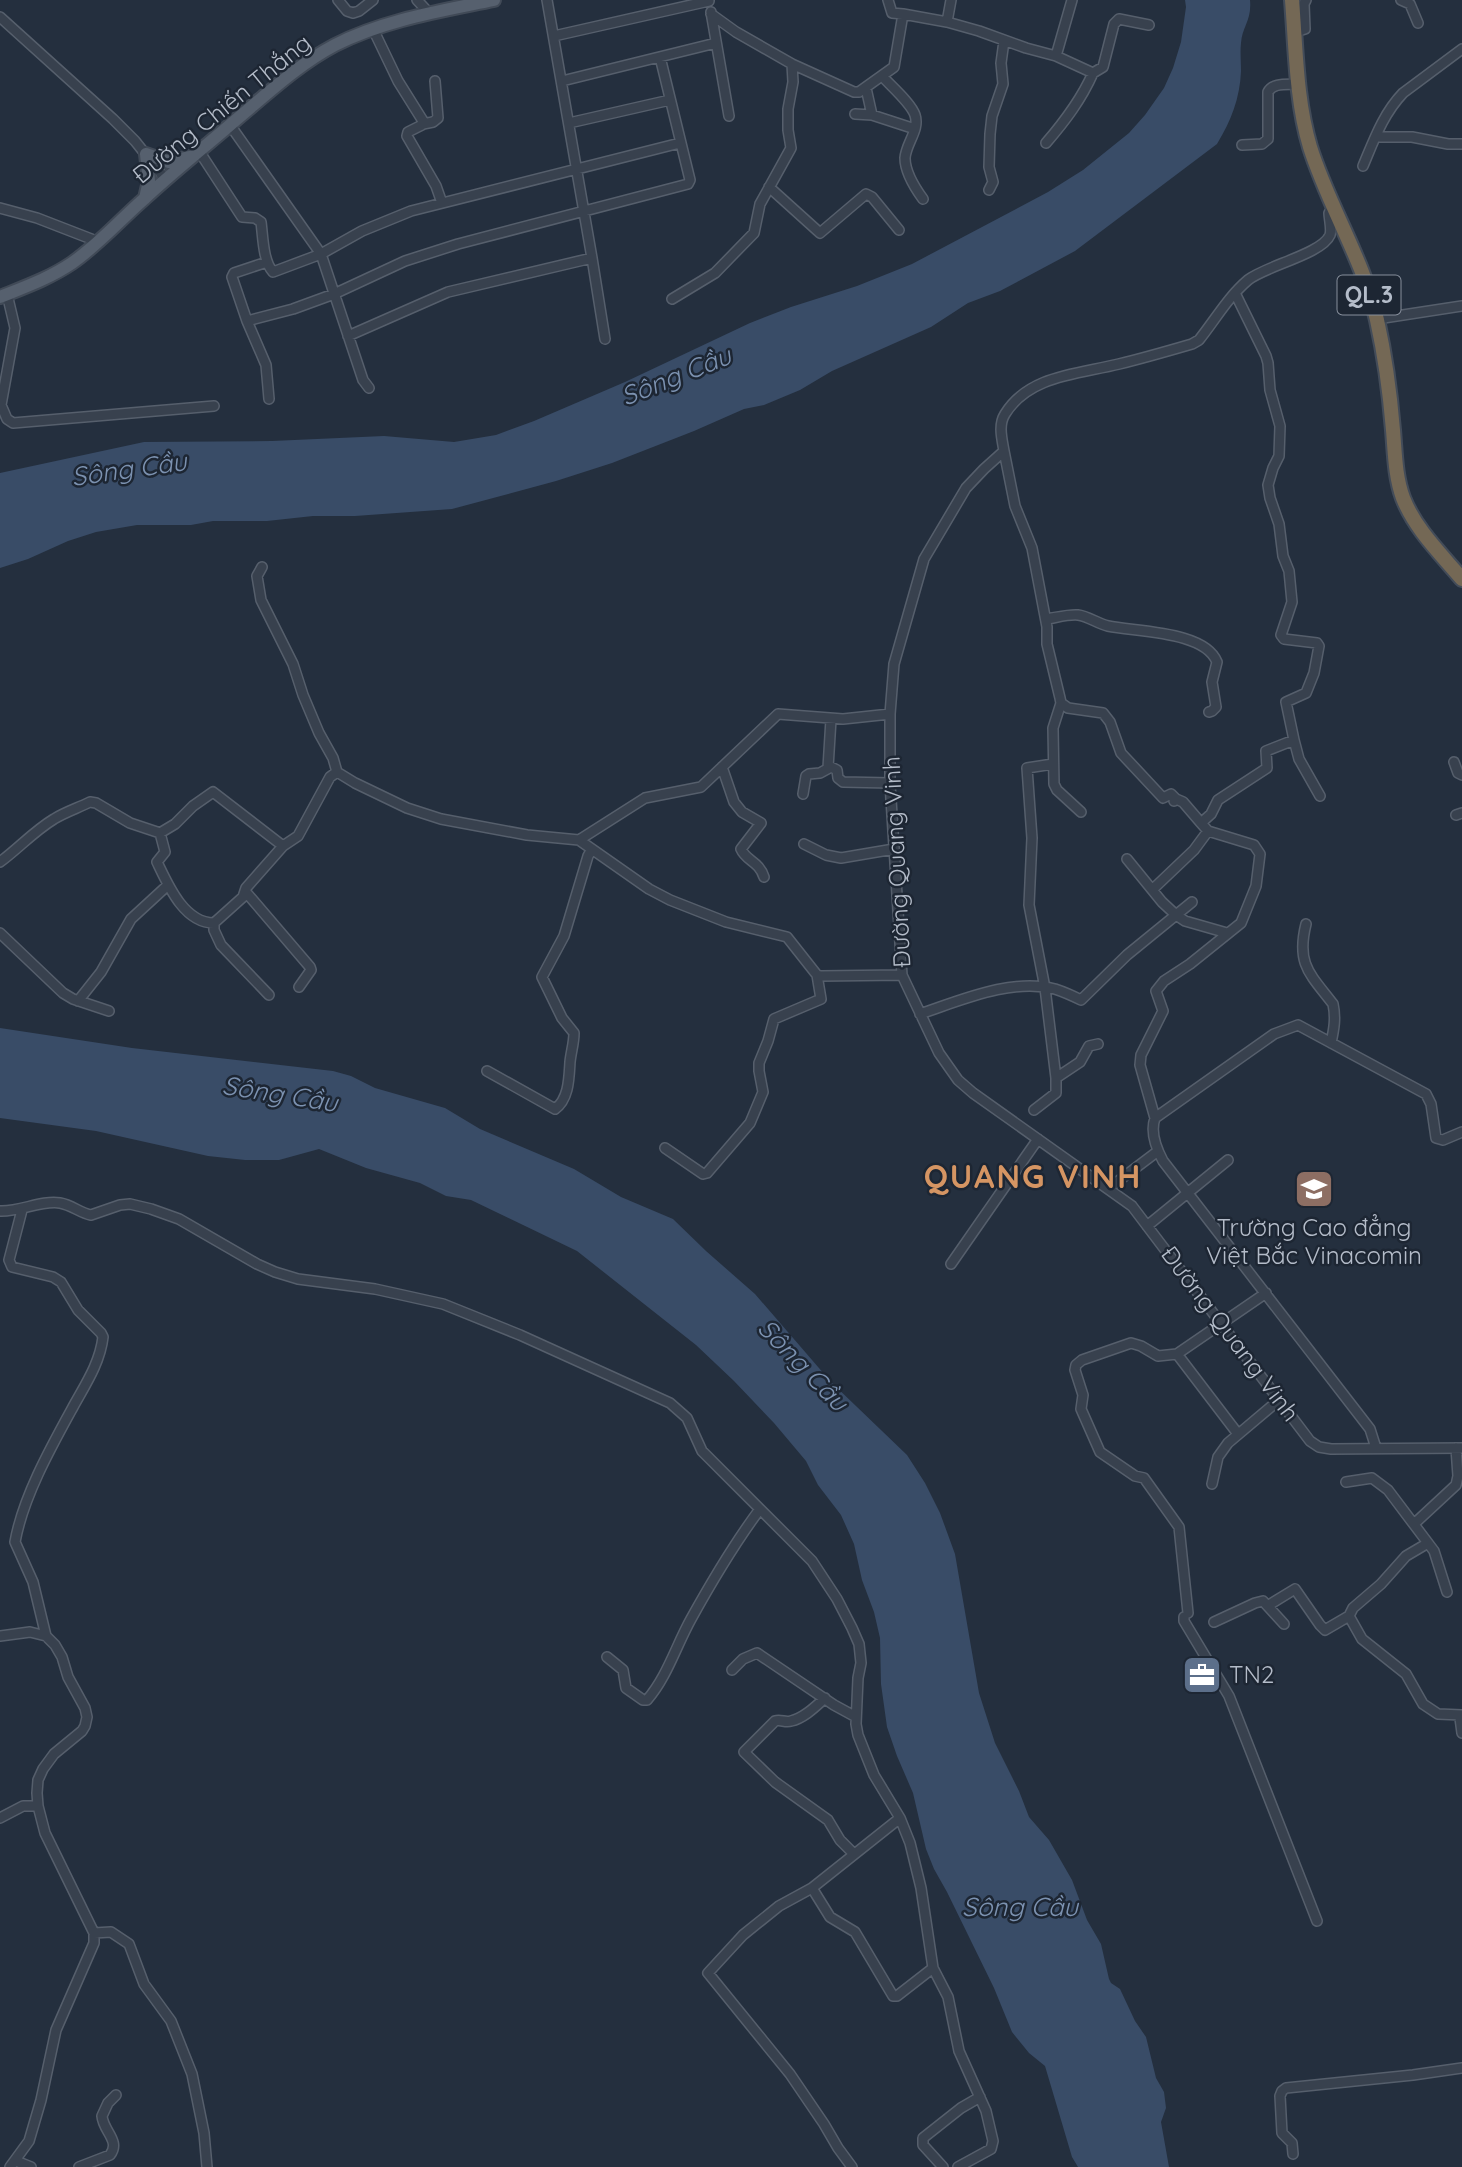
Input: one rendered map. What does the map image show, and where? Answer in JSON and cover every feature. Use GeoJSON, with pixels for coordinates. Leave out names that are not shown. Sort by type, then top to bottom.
{"type":"FeatureCollection","features":[{"type":"Feature","properties":{"kind":"highway","name":"QL.3"},"geometry":{"type":"LineString","coordinates":[[1292,0],[1304,123],[1311,148],[1377,319],[1386,372],[1397,474],[1404,499],[1425,535],[1462,579]]}},
{"type":"Feature","properties":{"kind":"main road","name":"Đường Chiến Thắng"},"geometry":{"type":"LineString","coordinates":[[4,295],[58,271],[99,242],[145,198],[307,62],[336,45],[373,29],[429,13],[494,0]]}},
{"type":"Feature","properties":{"kind":"main road"},"geometry":{"type":"LineString","coordinates":[[145,198],[149,181],[146,154],[169,162],[196,154]]}},
{"type":"Feature","properties":{"kind":"street"},"geometry":{"type":"LineString","coordinates":[[338,0],[352,13],[373,0]]}},
{"type":"Feature","properties":{"kind":"street"},"geometry":{"type":"LineString","coordinates":[[418,0],[429,13]]}},
{"type":"Feature","properties":{"kind":"street"},"geometry":{"type":"LineString","coordinates":[[547,0],[605,339]]}},
{"type":"Feature","properties":{"kind":"street"},"geometry":{"type":"LineString","coordinates":[[888,0],[892,13],[947,22],[1056,56],[1093,73]]}},
{"type":"Feature","properties":{"kind":"street"},"geometry":{"type":"LineString","coordinates":[[947,22],[951,0]]}},
{"type":"Feature","properties":{"kind":"street"},"geometry":{"type":"LineString","coordinates":[[1056,56],[1072,0]]}},
{"type":"Feature","properties":{"kind":"street"},"geometry":{"type":"LineString","coordinates":[[1295,32],[1305,29],[1306,0]]}},
{"type":"Feature","properties":{"kind":"street"},"geometry":{"type":"LineString","coordinates":[[1401,0],[1410,4],[1418,23]]}},
{"type":"Feature","properties":{"kind":"street"},"geometry":{"type":"LineString","coordinates":[[554,36],[709,1],[729,116]]}},
{"type":"Feature","properties":{"kind":"street"},"geometry":{"type":"LineString","coordinates":[[711,14],[736,32],[792,64],[855,92],[866,88],[894,67],[903,14]]}},
{"type":"Feature","properties":{"kind":"street"},"geometry":{"type":"LineString","coordinates":[[0,17],[113,119],[166,180]]}},
{"type":"Feature","properties":{"kind":"street"},"geometry":{"type":"LineString","coordinates":[[1046,143],[1081,99],[1093,73],[1103,67],[1114,24],[1119,19],[1149,25]]}},
{"type":"Feature","properties":{"kind":"street"},"geometry":{"type":"LineString","coordinates":[[373,29],[423,124]]}},
{"type":"Feature","properties":{"kind":"street"},"geometry":{"type":"LineString","coordinates":[[989,190],[993,182],[989,167],[990,134],[995,106],[1003,85],[1001,63],[1004,41]]}},
{"type":"Feature","properties":{"kind":"street"},"geometry":{"type":"LineString","coordinates":[[562,81],[716,43]]}},
{"type":"Feature","properties":{"kind":"street"},"geometry":{"type":"LineString","coordinates":[[1363,166],[1385,116],[1403,93],[1462,49]]}},
{"type":"Feature","properties":{"kind":"street"},"geometry":{"type":"LineString","coordinates":[[247,321],[293,310],[405,261],[458,244],[690,183],[660,57]]}},
{"type":"Feature","properties":{"kind":"street"},"geometry":{"type":"LineString","coordinates":[[672,299],[715,273],[752,238],[760,204],[791,148],[788,109],[793,82],[792,64]]}},
{"type":"Feature","properties":{"kind":"street"},"geometry":{"type":"LineString","coordinates":[[882,76],[916,116],[915,129],[905,159],[911,180],[923,199]]}},
{"type":"Feature","properties":{"kind":"street"},"geometry":{"type":"LineString","coordinates":[[435,82],[439,118],[408,132],[407,136],[436,186],[442,203]]}},
{"type":"Feature","properties":{"kind":"street"},"geometry":{"type":"LineString","coordinates":[[1242,145],[1262,144],[1268,139],[1270,89],[1273,86],[1299,84]]}},
{"type":"Feature","properties":{"kind":"street"},"geometry":{"type":"LineString","coordinates":[[866,88],[872,115]]}},
{"type":"Feature","properties":{"kind":"street"},"geometry":{"type":"LineString","coordinates":[[569,123],[670,100]]}},
{"type":"Feature","properties":{"kind":"street"},"geometry":{"type":"LineString","coordinates":[[855,114],[872,115],[915,129]]}},
{"type":"Feature","properties":{"kind":"street"},"geometry":{"type":"LineString","coordinates":[[230,125],[321,254],[363,380],[369,388]]}},
{"type":"Feature","properties":{"kind":"street"},"geometry":{"type":"LineString","coordinates":[[1376,137],[1412,136],[1448,144],[1462,144]]}},
{"type":"Feature","properties":{"kind":"street"},"geometry":{"type":"LineString","coordinates":[[196,154],[242,217],[256,218],[261,222],[267,262],[273,272],[321,254],[362,231],[411,211],[680,143]]}},
{"type":"Feature","properties":{"kind":"street"},"geometry":{"type":"LineString","coordinates":[[769,187],[820,233],[866,194],[872,197],[899,230]]}},
{"type":"Feature","properties":{"kind":"street"},"geometry":{"type":"LineString","coordinates":[[1081,812],[1055,787],[1053,728],[1061,703],[1046,644],[1046,619],[1032,548],[1016,506],[1004,451],[1001,426],[1004,415],[1020,397],[1051,379],[1119,364],[1199,340],[1235,293],[1251,277],[1307,252],[1325,240],[1331,231],[1329,213],[1334,206]]}},
{"type":"Feature","properties":{"kind":"street"},"geometry":{"type":"LineString","coordinates":[[0,208],[37,218],[99,242]]}},
{"type":"Feature","properties":{"kind":"street"},"geometry":{"type":"LineString","coordinates":[[348,336],[448,292],[593,258]]}},
{"type":"Feature","properties":{"kind":"street"},"geometry":{"type":"LineString","coordinates":[[267,262],[232,274],[247,321],[266,365],[269,398]]}},
{"type":"Feature","properties":{"kind":"street"},"geometry":{"type":"LineString","coordinates":[[1235,293],[1269,363],[1270,390],[1280,426],[1279,456],[1268,485],[1279,524],[1292,602],[1281,635],[1284,639],[1312,641],[1319,646],[1314,673],[1306,693],[1286,702],[1299,759],[1321,796]]}},
{"type":"Feature","properties":{"kind":"street"},"geometry":{"type":"LineString","coordinates":[[4,295],[15,328],[1,405],[7,419],[13,423],[214,405]]}},
{"type":"Feature","properties":{"kind":"street"},"geometry":{"type":"LineString","coordinates":[[1377,319],[1462,306]]}},
{"type":"Feature","properties":{"kind":"street","name":"Đường Quang Vinh"},"geometry":{"type":"LineString","coordinates":[[1004,451],[984,468],[967,488],[924,559],[894,664],[890,714],[890,783],[902,975],[939,1053],[958,1080],[1132,1206],[1310,1441],[1319,1447],[1459,1448]]}},
{"type":"Feature","properties":{"kind":"street"},"geometry":{"type":"LineString","coordinates":[[262,567],[257,576],[261,600],[293,664],[303,695],[337,772],[407,808],[441,819],[527,835],[579,840],[649,889],[670,900],[726,922],[787,937],[817,975],[821,999],[774,1020],[759,1063],[763,1092],[748,1128],[707,1173],[703,1174],[665,1148]]}},
{"type":"Feature","properties":{"kind":"street"},"geometry":{"type":"LineString","coordinates":[[1046,619],[1081,616],[1106,626],[1181,637],[1212,652],[1217,662],[1212,685],[1216,707],[1209,712]]}},
{"type":"Feature","properties":{"kind":"street"},"geometry":{"type":"LineString","coordinates":[[1061,703],[1068,708],[1103,713],[1110,722],[1121,753],[1163,798],[1171,794],[1175,800],[1183,802],[1205,827],[1255,845],[1260,854],[1256,886],[1241,923],[1164,981],[1156,991],[1163,1011],[1141,1055],[1140,1065],[1155,1118],[1153,1128],[1158,1151],[1370,1429],[1376,1448]]}},
{"type":"Feature","properties":{"kind":"street"},"geometry":{"type":"LineString","coordinates":[[579,840],[645,798],[701,787],[778,714],[858,719],[890,714]]}},
{"type":"Feature","properties":{"kind":"street"},"geometry":{"type":"LineString","coordinates":[[828,768],[831,719]]}},
{"type":"Feature","properties":{"kind":"street"},"geometry":{"type":"LineString","coordinates":[[1153,889],[1194,850],[1219,800],[1267,768],[1266,751],[1294,740]]}},
{"type":"Feature","properties":{"kind":"street"},"geometry":{"type":"LineString","coordinates":[[1454,762],[1458,773],[1462,775]]}},
{"type":"Feature","properties":{"kind":"street"},"geometry":{"type":"LineString","coordinates":[[1034,1110],[1056,1093],[1056,1078],[1045,988],[1029,905],[1032,838],[1027,768],[1053,764]]}},
{"type":"Feature","properties":{"kind":"street"},"geometry":{"type":"LineString","coordinates":[[722,767],[734,802],[742,812],[761,822],[741,849],[761,867],[764,877]]}},
{"type":"Feature","properties":{"kind":"street"},"geometry":{"type":"LineString","coordinates":[[803,794],[806,776],[828,768],[835,768],[838,778],[843,782],[890,783]]}},
{"type":"Feature","properties":{"kind":"street"},"geometry":{"type":"LineString","coordinates":[[269,995],[220,945],[214,923],[243,897],[245,891],[283,846],[298,836],[330,777],[337,772]]}},
{"type":"Feature","properties":{"kind":"street"},"geometry":{"type":"LineString","coordinates":[[160,833],[213,792],[283,846]]}},
{"type":"Feature","properties":{"kind":"street"},"geometry":{"type":"LineString","coordinates":[[0,862],[55,818],[90,803],[96,803],[130,822],[160,833]]}},
{"type":"Feature","properties":{"kind":"street"},"geometry":{"type":"LineString","coordinates":[[160,833],[165,852],[157,862],[168,885],[187,911],[199,920],[214,923]]}},
{"type":"Feature","properties":{"kind":"street"},"geometry":{"type":"LineString","coordinates":[[804,844],[841,859],[894,849]]}},
{"type":"Feature","properties":{"kind":"street"},"geometry":{"type":"LineString","coordinates":[[487,1070],[555,1109],[559,1107],[570,1075],[574,1033],[562,1018],[542,977],[564,936],[592,849]]}},
{"type":"Feature","properties":{"kind":"street"},"geometry":{"type":"LineString","coordinates":[[1127,859],[1176,915],[1185,921],[1227,933]]}},
{"type":"Feature","properties":{"kind":"street"},"geometry":{"type":"LineString","coordinates":[[78,1000],[101,972],[131,919],[168,885]]}},
{"type":"Feature","properties":{"kind":"street"},"geometry":{"type":"LineString","coordinates":[[245,891],[310,967],[311,970],[299,987]]}},
{"type":"Feature","properties":{"kind":"street"},"geometry":{"type":"LineString","coordinates":[[920,1014],[977,995],[1016,987],[1053,989],[1081,1000],[1110,970],[1192,902]]}},
{"type":"Feature","properties":{"kind":"street"},"geometry":{"type":"LineString","coordinates":[[1306,924],[1301,941],[1305,965],[1333,1004],[1335,1012],[1331,1042]]}},
{"type":"Feature","properties":{"kind":"street"},"geometry":{"type":"LineString","coordinates":[[0,933],[55,986],[78,1000],[109,1011]]}},
{"type":"Feature","properties":{"kind":"street"},"geometry":{"type":"LineString","coordinates":[[817,975],[902,975]]}},
{"type":"Feature","properties":{"kind":"street"},"geometry":{"type":"LineString","coordinates":[[1155,1118],[1275,1034],[1288,1027],[1302,1026],[1426,1094],[1431,1104],[1436,1138],[1443,1140],[1462,1132]]}},
{"type":"Feature","properties":{"kind":"street"},"geometry":{"type":"LineString","coordinates":[[1056,1078],[1080,1062],[1089,1046],[1098,1044]]}},
{"type":"Feature","properties":{"kind":"street"},"geometry":{"type":"LineString","coordinates":[[951,1264],[1038,1139]]}},
{"type":"Feature","properties":{"kind":"street"},"geometry":{"type":"LineString","coordinates":[[1109,1188],[1158,1151]]}},
{"type":"Feature","properties":{"kind":"street"},"geometry":{"type":"LineString","coordinates":[[1147,1226],[1228,1160]]}},
{"type":"Feature","properties":{"kind":"street"},"geometry":{"type":"LineString","coordinates":[[0,1211],[22,1210],[45,1203],[60,1203],[91,1215],[120,1205],[130,1204],[151,1209],[179,1219],[275,1272],[298,1279],[375,1289],[443,1304],[520,1335],[679,1409],[691,1426],[702,1451],[812,1561],[837,1599],[859,1644],[861,1663],[856,1717],[858,1735],[874,1775],[900,1818],[916,1866],[933,1968],[948,1997],[959,2052],[986,2111],[993,2145],[991,2149],[958,2167]]}},
{"type":"Feature","properties":{"kind":"street"},"geometry":{"type":"LineString","coordinates":[[22,1210],[9,1260],[12,1267],[53,1277],[61,1282],[78,1310],[103,1338],[89,1378],[31,1493],[15,1542],[33,1582],[46,1636]]}},
{"type":"Feature","properties":{"kind":"street"},"geometry":{"type":"LineString","coordinates":[[1266,1293],[1177,1354],[1158,1356],[1136,1343],[1126,1343],[1082,1360],[1075,1370],[1083,1395],[1081,1409],[1100,1452],[1135,1476],[1144,1478],[1178,1524],[1186,1615],[1184,1621],[1229,1696],[1317,1921]]}},
{"type":"Feature","properties":{"kind":"street"},"geometry":{"type":"LineString","coordinates":[[1177,1354],[1238,1434]]}},
{"type":"Feature","properties":{"kind":"street"},"geometry":{"type":"LineString","coordinates":[[1212,1484],[1218,1457],[1228,1443],[1279,1400]]}},
{"type":"Feature","properties":{"kind":"street"},"geometry":{"type":"LineString","coordinates":[[1414,1524],[1456,1485],[1459,1448]]}},
{"type":"Feature","properties":{"kind":"street"},"geometry":{"type":"LineString","coordinates":[[1346,1482],[1365,1478],[1380,1481],[1428,1543],[1439,1562],[1447,1592]]}},
{"type":"Feature","properties":{"kind":"street"},"geometry":{"type":"LineString","coordinates":[[607,1657],[623,1670],[628,1691],[647,1700],[660,1682],[690,1621],[737,1540],[760,1509]]}},
{"type":"Feature","properties":{"kind":"street"},"geometry":{"type":"LineString","coordinates":[[1269,1605],[1295,1589],[1325,1630],[1349,1616],[1353,1608],[1381,1584],[1406,1556],[1428,1543]]}},
{"type":"Feature","properties":{"kind":"street"},"geometry":{"type":"LineString","coordinates":[[1214,1622],[1263,1601],[1284,1624]]}},
{"type":"Feature","properties":{"kind":"street"},"geometry":{"type":"LineString","coordinates":[[1349,1616],[1362,1639],[1406,1674],[1423,1703],[1438,1714],[1462,1715],[1462,1733]]}},
{"type":"Feature","properties":{"kind":"street"},"geometry":{"type":"LineString","coordinates":[[0,1636],[30,1632],[46,1636],[62,1657],[68,1677],[87,1717],[82,1731],[65,1743],[43,1769],[38,1780],[38,1807],[46,1833],[91,1924],[94,1943],[56,2030],[29,2141],[13,2164],[31,2167]]}},
{"type":"Feature","properties":{"kind":"street"},"geometry":{"type":"LineString","coordinates":[[733,1670],[743,1660],[757,1653],[856,1717]]}},
{"type":"Feature","properties":{"kind":"street"},"geometry":{"type":"LineString","coordinates":[[825,1698],[790,1722],[778,1719],[744,1752],[775,1782],[828,1820],[837,1836],[854,1854]]}},
{"type":"Feature","properties":{"kind":"street"},"geometry":{"type":"LineString","coordinates":[[0,1818],[23,1806],[38,1807]]}},
{"type":"Feature","properties":{"kind":"street"},"geometry":{"type":"LineString","coordinates":[[852,2167],[790,2074],[708,1973],[743,1935],[779,1906],[812,1888],[900,1818]]}},
{"type":"Feature","properties":{"kind":"street"},"geometry":{"type":"LineString","coordinates":[[812,1888],[830,1917],[855,1932],[893,1996],[897,1996],[933,1968]]}},
{"type":"Feature","properties":{"kind":"street"},"geometry":{"type":"LineString","coordinates":[[94,1933],[108,1932],[129,1944],[144,1984],[171,2021],[192,2074],[204,2133],[207,2167]]}},
{"type":"Feature","properties":{"kind":"street"},"geometry":{"type":"LineString","coordinates":[[1293,2154],[1292,2143],[1282,2133],[1280,2096],[1286,2088],[1462,2068]]}},
{"type":"Feature","properties":{"kind":"street"},"geometry":{"type":"LineString","coordinates":[[79,2167],[110,2155],[113,2151],[113,2139],[102,2116],[104,2109],[116,2095]]}},
{"type":"Feature","properties":{"kind":"street"},"geometry":{"type":"LineString","coordinates":[[943,2167],[923,2145],[923,2138],[979,2097]]}},
{"type":"Feature","properties":{"kind":"water","name":"Sông Cầu"},"geometry":{"type":"Polygon","coordinates":[[[1185,0],[1250,0],[1250,13],[1241,43],[1237,100],[1217,144],[1075,251],[1000,291],[968,303],[931,327],[832,371],[800,390],[764,405],[744,409],[612,463],[452,509],[267,521],[213,521],[191,525],[137,525],[96,532],[0,568],[0,473],[144,442],[272,441],[384,436],[454,442],[496,435],[625,382],[750,323],[912,264],[1048,192],[1083,170],[1129,133],[1164,88],[1173,68],[1181,42],[1185,0]]]}},
{"type":"Feature","properties":{"kind":"water","name":"Sông Cầu"},"geometry":{"type":"Polygon","coordinates":[[[0,1028],[132,1048],[333,1071],[351,1076],[375,1088],[445,1108],[480,1129],[574,1169],[621,1197],[673,1219],[755,1294],[831,1382],[907,1455],[940,1513],[955,1554],[979,1693],[995,1743],[1029,1817],[1049,1840],[1072,1880],[1087,1920],[1101,1944],[1111,1983],[1120,1989],[1146,2037],[1156,2078],[1164,2092],[1166,2108],[1161,2122],[1169,2167],[1078,2167],[1072,2157],[1045,2066],[1029,2053],[1012,2032],[994,1988],[926,1849],[913,1793],[887,1727],[881,1684],[880,1638],[854,1544],[841,1515],[818,1485],[806,1461],[734,1381],[696,1345],[577,1251],[471,1200],[446,1196],[420,1183],[366,1168],[319,1149],[279,1160],[245,1160],[208,1156],[96,1131],[0,1118],[0,1028]]]}},
{"type":"Feature","properties":{"kind":"place","name":"Trường Cao đẳng Việt Bắc Vinacomin"},"geometry":{"type":"Point","coordinates":[1314,1189]}},
{"type":"Feature","properties":{"kind":"place","name":"TN2"},"geometry":{"type":"Point","coordinates":[1202,1675]}},
{"type":"Feature","properties":{"kind":"district","name":"QUANG VINH"},"geometry":{"type":"Point","coordinates":[1033,1177]}}]}
